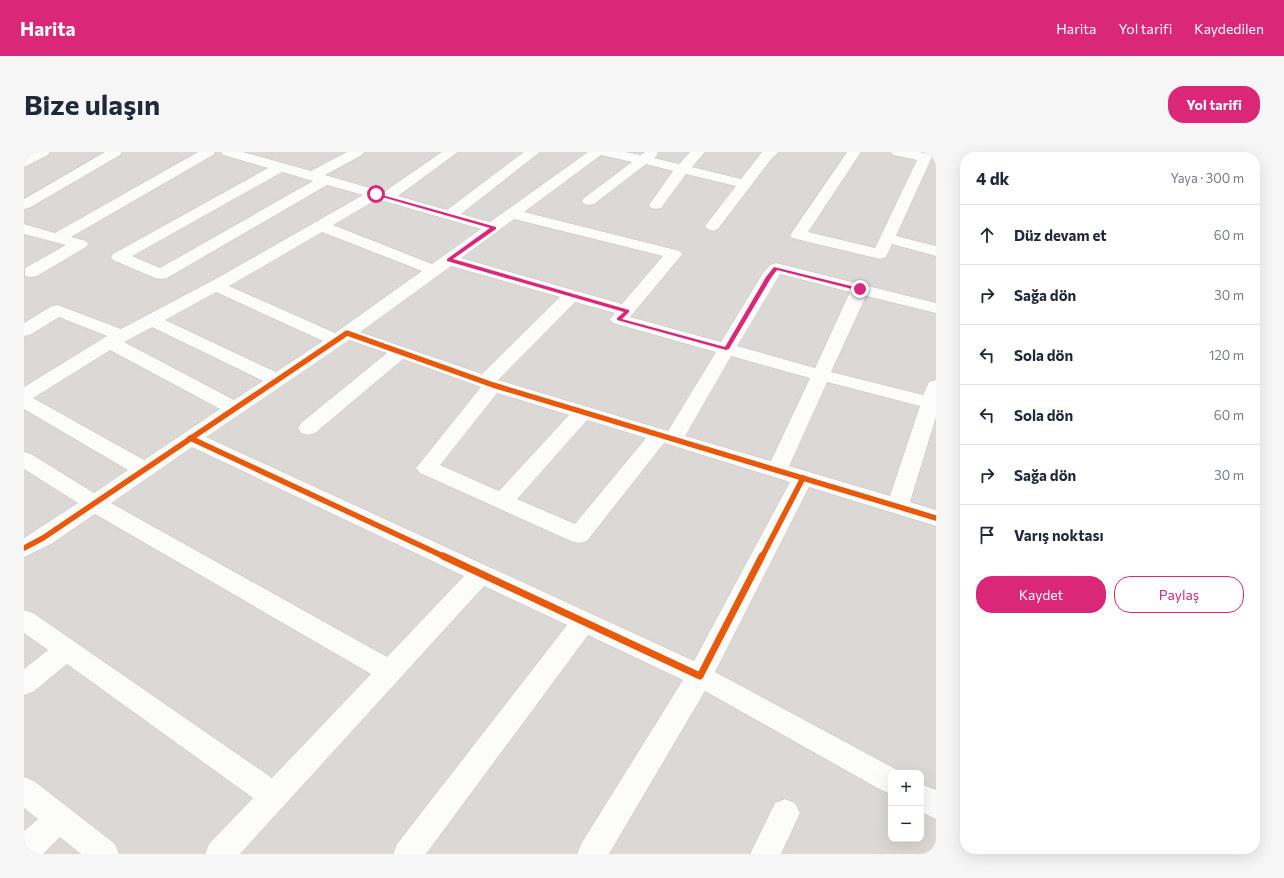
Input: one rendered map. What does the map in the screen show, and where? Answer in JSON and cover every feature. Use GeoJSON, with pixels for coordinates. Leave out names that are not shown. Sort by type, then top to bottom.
{"type":"FeatureCollection","features":[{"type":"Feature","properties":{"kind":"street"},"geometry":{"type":"LineString","coordinates":[[24,163],[43,152]]}},
{"type":"Feature","properties":{"kind":"street"},"geometry":{"type":"LineString","coordinates":[[24,205],[115,152]]}},
{"type":"Feature","properties":{"kind":"street"},"geometry":{"type":"LineString","coordinates":[[58,238],[208,152]]}},
{"type":"Feature","properties":{"kind":"street"},"geometry":{"type":"LineString","coordinates":[[228,152],[494,228]]}},
{"type":"Feature","properties":{"kind":"street"},"geometry":{"type":"LineString","coordinates":[[280,167],[119,257],[161,274],[319,178],[357,152]]}},
{"type":"Feature","properties":{"kind":"street"},"geometry":{"type":"LineString","coordinates":[[24,395],[116,339],[216,286],[321,226],[381,196],[451,152]]}},
{"type":"Feature","properties":{"kind":"street"},"geometry":{"type":"LineString","coordinates":[[450,215],[533,152]]}},
{"type":"Feature","properties":{"kind":"street"},"geometry":{"type":"LineString","coordinates":[[24,548],[43,538],[342,336],[494,228],[597,152]]}},
{"type":"Feature","properties":{"kind":"street"},"geometry":{"type":"LineString","coordinates":[[604,152],[649,156],[682,169],[745,184]]}},
{"type":"Feature","properties":{"kind":"street"},"geometry":{"type":"LineString","coordinates":[[656,206],[682,169],[698,152]]}},
{"type":"Feature","properties":{"kind":"street"},"geometry":{"type":"LineString","coordinates":[[713,226],[767,155],[772,152]]}},
{"type":"Feature","properties":{"kind":"street"},"geometry":{"type":"LineString","coordinates":[[854,152],[798,235],[880,254],[925,157],[898,152]]}},
{"type":"Feature","properties":{"kind":"street"},"geometry":{"type":"LineString","coordinates":[[589,202],[649,156]]}},
{"type":"Feature","properties":{"kind":"street"},"geometry":{"type":"LineString","coordinates":[[513,214],[674,254],[619,319],[820,375],[934,398],[897,507]]}},
{"type":"Feature","properties":{"kind":"street"},"geometry":{"type":"LineString","coordinates":[[321,226],[434,270]]}},
{"type":"Feature","properties":{"kind":"street"},"geometry":{"type":"LineString","coordinates":[[27,233],[58,238],[80,244],[31,272]]}},
{"type":"Feature","properties":{"kind":"street"},"geometry":{"type":"LineString","coordinates":[[887,238],[936,251]]}},
{"type":"Feature","properties":{"kind":"street"},"geometry":{"type":"LineString","coordinates":[[449,260],[627,311]]}},
{"type":"Feature","properties":{"kind":"street"},"geometry":{"type":"LineString","coordinates":[[572,295],[489,383],[427,468],[579,535],[666,437],[726,349],[769,277],[776,268],[936,308]]}},
{"type":"Feature","properties":{"kind":"street"},"geometry":{"type":"LineString","coordinates":[[216,286],[342,336],[400,352],[489,383],[583,412],[936,518]]}},
{"type":"Feature","properties":{"kind":"street"},"geometry":{"type":"LineString","coordinates":[[777,470],[860,289]]}},
{"type":"Feature","properties":{"kind":"street"},"geometry":{"type":"LineString","coordinates":[[24,330],[58,310],[116,339],[234,408]]}},
{"type":"Feature","properties":{"kind":"street"},"geometry":{"type":"LineString","coordinates":[[152,320],[276,380]]}},
{"type":"Feature","properties":{"kind":"street"},"geometry":{"type":"LineString","coordinates":[[308,428],[400,352]]}},
{"type":"Feature","properties":{"kind":"street"},"geometry":{"type":"LineString","coordinates":[[24,401],[143,469]]}},
{"type":"Feature","properties":{"kind":"street"},"geometry":{"type":"LineString","coordinates":[[502,501],[583,412]]}},
{"type":"Feature","properties":{"kind":"street"},"geometry":{"type":"LineString","coordinates":[[190,438],[700,676],[888,779]]}},
{"type":"Feature","properties":{"kind":"street"},"geometry":{"type":"LineString","coordinates":[[24,459],[94,503],[389,671]]}},
{"type":"Feature","properties":{"kind":"street"},"geometry":{"type":"LineString","coordinates":[[592,854],[700,676],[803,478]]}},
{"type":"Feature","properties":{"kind":"street"},"geometry":{"type":"LineString","coordinates":[[220,854],[480,574]]}},
{"type":"Feature","properties":{"kind":"street"},"geometry":{"type":"LineString","coordinates":[[24,620],[274,796]]}},
{"type":"Feature","properties":{"kind":"street"},"geometry":{"type":"LineString","coordinates":[[408,854],[584,622]]}},
{"type":"Feature","properties":{"kind":"street"},"geometry":{"type":"LineString","coordinates":[[24,684],[66,650]]}},
{"type":"Feature","properties":{"kind":"street"},"geometry":{"type":"LineString","coordinates":[[24,790],[104,854]]}},
{"type":"Feature","properties":{"kind":"street"},"geometry":{"type":"LineString","coordinates":[[924,799],[936,805]]}},
{"type":"Feature","properties":{"kind":"street"},"geometry":{"type":"LineString","coordinates":[[765,854],[785,813]]}},
{"type":"Feature","properties":{"kind":"street"},"geometry":{"type":"LineString","coordinates":[[24,851],[60,818]]}},
{"type":"Feature","properties":{"kind":"shaded area"},"geometry":{"type":"Polygon","coordinates":[[[24,152],[936,152],[936,854],[24,854],[24,152]]]}},
{"type":"Feature","properties":{"kind":"cycle path"},"geometry":{"type":"LineString","coordinates":[[24,548],[43,538],[347,333],[493,385],[936,518]]}},
{"type":"Feature","properties":{"kind":"cycle path"},"geometry":{"type":"LineString","coordinates":[[190,438],[700,676],[803,478]]}},
{"type":"Feature","properties":{"kind":"route"},"geometry":{"type":"LineString","coordinates":[[376,194],[494,228],[449,260],[627,311],[619,319],[726,349],[769,277],[776,268],[860,289]]}}]}
